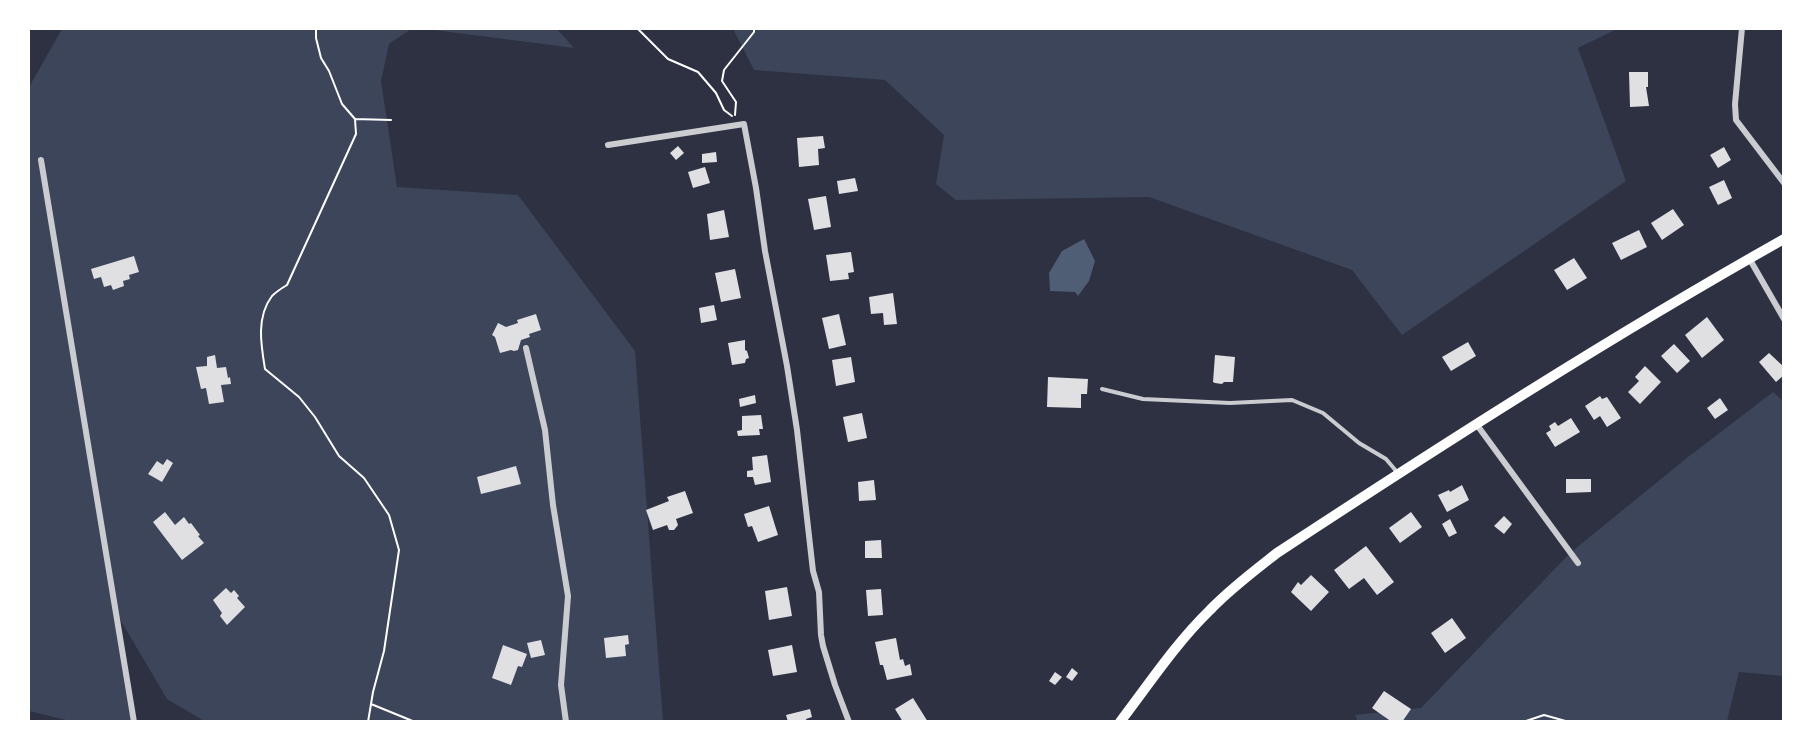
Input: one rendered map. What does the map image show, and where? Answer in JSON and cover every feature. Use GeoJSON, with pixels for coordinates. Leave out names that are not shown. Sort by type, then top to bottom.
{"type":"FeatureCollection","features":[{"type":"Feature","properties":{"kind":"main road"},"geometry":{"type":"LineString","coordinates":[[1120,722],[1202,618],[1241,580],[1277,553],[1523,393],[1784,239]]}},
{"type":"Feature","properties":{"kind":"street"},"geometry":{"type":"LineString","coordinates":[[1742,28],[1735,104],[1736,120],[1784,183]]}},
{"type":"Feature","properties":{"kind":"street"},"geometry":{"type":"LineString","coordinates":[[608,145],[744,124],[797,430],[813,571],[819,592],[821,635],[835,685],[849,722]]}},
{"type":"Feature","properties":{"kind":"street"},"geometry":{"type":"LineString","coordinates":[[41,160],[134,722]]}},
{"type":"Feature","properties":{"kind":"street"},"geometry":{"type":"LineString","coordinates":[[1749,258],[1784,319]]}},
{"type":"Feature","properties":{"kind":"street"},"geometry":{"type":"LineString","coordinates":[[526,348],[545,430],[553,505],[568,596],[561,685],[566,722]]}},
{"type":"Feature","properties":{"kind":"street"},"geometry":{"type":"LineString","coordinates":[[1477,424],[1578,563]]}},
{"type":"Feature","properties":{"kind":"lane"},"geometry":{"type":"LineString","coordinates":[[1102,389],[1143,399],[1230,403],[1292,400],[1323,413],[1359,443],[1386,459],[1400,474]]}},
{"type":"Feature","properties":{"kind":"path"},"geometry":{"type":"LineString","coordinates":[[316,28],[321,58],[329,71],[342,104],[356,119],[356,134],[287,285],[273,295],[263,312],[260,339],[265,369],[299,397],[315,417],[339,456],[364,478],[389,515],[399,550],[384,651],[368,722]]}},
{"type":"Feature","properties":{"kind":"path"},"geometry":{"type":"LineString","coordinates":[[637,28],[668,59],[698,72],[716,93],[724,110],[735,118],[736,102],[722,81],[724,70],[754,32],[754,28]]}},
{"type":"Feature","properties":{"kind":"path"},"geometry":{"type":"LineString","coordinates":[[356,119],[391,120]]}},
{"type":"Feature","properties":{"kind":"path"},"geometry":{"type":"LineString","coordinates":[[371,704],[415,722]]}},
{"type":"Feature","properties":{"kind":"path"},"geometry":{"type":"LineString","coordinates":[[1523,722],[1544,716],[1569,722]]}},
{"type":"Feature","properties":{"kind":"shaded area"},"geometry":{"type":"Polygon","coordinates":[[[62,29],[411,29],[389,44],[381,81],[397,187],[518,195],[635,351],[663,721],[204,721],[167,699],[118,616],[135,721],[70,721],[29,711],[28,85],[29,87],[62,29]]]}},
{"type":"Feature","properties":{"kind":"shaded area"},"geometry":{"type":"Polygon","coordinates":[[[426,29],[557,29],[574,48],[426,29]]]}},
{"type":"Feature","properties":{"kind":"shaded area"},"geometry":{"type":"Polygon","coordinates":[[[733,29],[1617,29],[1578,48],[1626,181],[1402,335],[1352,270],[1149,197],[956,200],[936,184],[944,135],[885,80],[754,70],[733,29]]]}},
{"type":"Feature","properties":{"kind":"shaded area"},"geometry":{"type":"Polygon","coordinates":[[[1084,239],[1095,261],[1089,281],[1078,296],[1075,292],[1050,291],[1049,273],[1062,251],[1084,239]]]}},
{"type":"Feature","properties":{"kind":"shaded area"},"geometry":{"type":"Polygon","coordinates":[[[1773,392],[1783,401],[1783,676],[1739,672],[1727,721],[1358,722],[1355,715],[1421,708],[1570,553],[1688,457],[1773,392]]]}},
{"type":"Feature","properties":{"kind":"building"},"geometry":{"type":"Polygon","coordinates":[[[1629,72],[1648,72],[1648,87],[1646,87],[1649,106],[1630,107],[1629,72]]]}},
{"type":"Feature","properties":{"kind":"building"},"geometry":{"type":"Polygon","coordinates":[[[823,136],[825,148],[818,149],[819,165],[799,167],[797,138],[823,136]]]}},
{"type":"Feature","properties":{"kind":"building"},"geometry":{"type":"Polygon","coordinates":[[[678,146],[684,153],[676,160],[670,153],[678,146]]]}},
{"type":"Feature","properties":{"kind":"building"},"geometry":{"type":"Polygon","coordinates":[[[1724,147],[1731,160],[1718,168],[1710,155],[1724,147]]]}},
{"type":"Feature","properties":{"kind":"building"},"geometry":{"type":"Polygon","coordinates":[[[716,152],[717,162],[702,163],[702,154],[716,152]]]}},
{"type":"Feature","properties":{"kind":"building"},"geometry":{"type":"Polygon","coordinates":[[[705,167],[710,183],[693,188],[688,172],[705,167]]]}},
{"type":"Feature","properties":{"kind":"building"},"geometry":{"type":"Polygon","coordinates":[[[855,178],[858,191],[839,194],[837,181],[855,178]]]}},
{"type":"Feature","properties":{"kind":"building"},"geometry":{"type":"Polygon","coordinates":[[[1724,180],[1732,198],[1718,205],[1709,187],[1724,180]]]}},
{"type":"Feature","properties":{"kind":"building"},"geometry":{"type":"Polygon","coordinates":[[[826,196],[831,227],[814,230],[808,199],[826,196]]]}},
{"type":"Feature","properties":{"kind":"building"},"geometry":{"type":"Polygon","coordinates":[[[1673,209],[1684,225],[1662,240],[1651,223],[1673,209]]]}},
{"type":"Feature","properties":{"kind":"building"},"geometry":{"type":"Polygon","coordinates":[[[724,210],[729,237],[710,240],[707,214],[724,210]]]}},
{"type":"Feature","properties":{"kind":"building"},"geometry":{"type":"Polygon","coordinates":[[[1639,230],[1647,247],[1621,260],[1612,243],[1639,230]]]}},
{"type":"Feature","properties":{"kind":"building"},"geometry":{"type":"Polygon","coordinates":[[[851,252],[854,272],[848,273],[849,279],[830,281],[826,255],[851,252]]]}},
{"type":"Feature","properties":{"kind":"building"},"geometry":{"type":"Polygon","coordinates":[[[134,256],[139,272],[129,275],[130,279],[123,281],[124,286],[113,290],[111,285],[104,287],[101,277],[94,279],[91,269],[134,256]]]}},
{"type":"Feature","properties":{"kind":"building"},"geometry":{"type":"Polygon","coordinates":[[[1574,258],[1587,278],[1567,290],[1554,270],[1574,258]]]}},
{"type":"Feature","properties":{"kind":"building"},"geometry":{"type":"Polygon","coordinates":[[[735,269],[741,298],[721,302],[715,273],[735,269]]]}},
{"type":"Feature","properties":{"kind":"building"},"geometry":{"type":"Polygon","coordinates":[[[893,293],[897,324],[884,325],[883,313],[871,314],[869,297],[893,293]]]}},
{"type":"Feature","properties":{"kind":"building"},"geometry":{"type":"Polygon","coordinates":[[[714,305],[717,320],[701,323],[699,308],[714,305]]]}},
{"type":"Feature","properties":{"kind":"building"},"geometry":{"type":"Polygon","coordinates":[[[536,314],[541,330],[521,340],[518,350],[500,353],[495,337],[492,335],[498,323],[506,327],[518,323],[517,320],[536,314]]]}},
{"type":"Feature","properties":{"kind":"building"},"geometry":{"type":"Polygon","coordinates":[[[839,314],[846,345],[829,349],[822,318],[839,314]]]}},
{"type":"Feature","properties":{"kind":"building"},"geometry":{"type":"Polygon","coordinates":[[[1707,317],[1724,340],[1702,358],[1685,335],[1707,317]]]}},
{"type":"Feature","properties":{"kind":"building"},"geometry":{"type":"Polygon","coordinates":[[[745,340],[745,350],[749,358],[745,363],[732,365],[728,343],[745,340]]]}},
{"type":"Feature","properties":{"kind":"building"},"geometry":{"type":"Polygon","coordinates":[[[1468,342],[1476,356],[1451,371],[1442,357],[1468,342]]]}},
{"type":"Feature","properties":{"kind":"building"},"geometry":{"type":"Polygon","coordinates":[[[1674,344],[1690,361],[1677,373],[1661,356],[1674,344]]]}},
{"type":"Feature","properties":{"kind":"building"},"geometry":{"type":"Polygon","coordinates":[[[1769,353],[1784,367],[1784,375],[1776,382],[1759,362],[1769,353]]]}},
{"type":"Feature","properties":{"kind":"building"},"geometry":{"type":"Polygon","coordinates":[[[215,355],[217,368],[226,367],[231,384],[221,385],[224,402],[209,404],[206,388],[201,389],[196,367],[207,366],[207,357],[215,355]]]}},
{"type":"Feature","properties":{"kind":"building"},"geometry":{"type":"Polygon","coordinates":[[[1215,355],[1235,357],[1233,382],[1222,384],[1213,382],[1215,355]]]}},
{"type":"Feature","properties":{"kind":"building"},"geometry":{"type":"Polygon","coordinates":[[[851,357],[855,382],[836,386],[832,360],[851,357]]]}},
{"type":"Feature","properties":{"kind":"building"},"geometry":{"type":"Polygon","coordinates":[[[1645,366],[1661,382],[1640,404],[1628,392],[1639,381],[1635,377],[1645,366]]]}},
{"type":"Feature","properties":{"kind":"building"},"geometry":{"type":"Polygon","coordinates":[[[1048,377],[1088,379],[1087,394],[1081,394],[1081,408],[1047,407],[1048,377]]]}},
{"type":"Feature","properties":{"kind":"building"},"geometry":{"type":"Polygon","coordinates":[[[755,395],[756,403],[740,407],[739,399],[755,395]]]}},
{"type":"Feature","properties":{"kind":"building"},"geometry":{"type":"Polygon","coordinates":[[[1600,396],[1602,399],[1607,397],[1621,418],[1607,427],[1600,416],[1594,420],[1585,406],[1600,396]]]}},
{"type":"Feature","properties":{"kind":"building"},"geometry":{"type":"Polygon","coordinates":[[[1720,398],[1728,410],[1715,419],[1707,408],[1720,398]]]}},
{"type":"Feature","properties":{"kind":"building"},"geometry":{"type":"Polygon","coordinates":[[[862,413],[867,438],[848,442],[843,417],[862,413]]]}},
{"type":"Feature","properties":{"kind":"building"},"geometry":{"type":"Polygon","coordinates":[[[761,415],[763,429],[759,429],[760,435],[738,436],[737,431],[742,430],[742,416],[761,415]]]}},
{"type":"Feature","properties":{"kind":"building"},"geometry":{"type":"Polygon","coordinates":[[[1571,418],[1580,432],[1555,447],[1546,433],[1551,430],[1549,426],[1555,422],[1558,426],[1571,418]]]}},
{"type":"Feature","properties":{"kind":"building"},"geometry":{"type":"Polygon","coordinates":[[[767,455],[771,482],[755,485],[753,477],[747,477],[747,471],[753,470],[752,457],[767,455]]]}},
{"type":"Feature","properties":{"kind":"building"},"geometry":{"type":"Polygon","coordinates":[[[167,459],[173,463],[162,482],[148,474],[157,461],[163,465],[167,459]]]}},
{"type":"Feature","properties":{"kind":"building"},"geometry":{"type":"Polygon","coordinates":[[[516,466],[521,484],[481,494],[477,477],[516,466]]]}},
{"type":"Feature","properties":{"kind":"building"},"geometry":{"type":"Polygon","coordinates":[[[1566,479],[1591,479],[1591,492],[1566,493],[1566,479]]]}},
{"type":"Feature","properties":{"kind":"building"},"geometry":{"type":"Polygon","coordinates":[[[874,480],[876,500],[859,501],[858,482],[874,480]]]}},
{"type":"Feature","properties":{"kind":"building"},"geometry":{"type":"Polygon","coordinates":[[[1462,485],[1469,500],[1447,512],[1438,495],[1449,490],[1450,492],[1462,485]]]}},
{"type":"Feature","properties":{"kind":"building"},"geometry":{"type":"Polygon","coordinates":[[[685,491],[693,513],[676,519],[678,525],[674,530],[669,530],[667,525],[653,530],[646,510],[669,501],[667,497],[685,491]]]}},
{"type":"Feature","properties":{"kind":"building"},"geometry":{"type":"Polygon","coordinates":[[[769,506],[778,535],[758,542],[752,526],[748,527],[744,514],[769,506]]]}},
{"type":"Feature","properties":{"kind":"building"},"geometry":{"type":"Polygon","coordinates":[[[165,512],[175,525],[184,517],[189,524],[191,523],[204,543],[182,560],[153,522],[165,512]]]}},
{"type":"Feature","properties":{"kind":"building"},"geometry":{"type":"Polygon","coordinates":[[[1411,512],[1422,527],[1400,543],[1389,528],[1411,512]]]}},
{"type":"Feature","properties":{"kind":"building"},"geometry":{"type":"Polygon","coordinates":[[[1504,516],[1512,524],[1504,534],[1494,526],[1504,516]]]}},
{"type":"Feature","properties":{"kind":"building"},"geometry":{"type":"Polygon","coordinates":[[[1450,519],[1457,533],[1449,537],[1442,524],[1450,519]]]}},
{"type":"Feature","properties":{"kind":"building"},"geometry":{"type":"Polygon","coordinates":[[[881,540],[882,558],[865,558],[865,541],[881,540]]]}},
{"type":"Feature","properties":{"kind":"building"},"geometry":{"type":"Polygon","coordinates":[[[1366,546],[1394,582],[1377,595],[1364,578],[1349,589],[1334,570],[1366,546]]]}},
{"type":"Feature","properties":{"kind":"building"},"geometry":{"type":"Polygon","coordinates":[[[1311,575],[1329,592],[1311,611],[1291,592],[1298,582],[1301,585],[1311,575]]]}},
{"type":"Feature","properties":{"kind":"building"},"geometry":{"type":"Polygon","coordinates":[[[787,587],[792,616],[769,620],[765,591],[787,587]]]}},
{"type":"Feature","properties":{"kind":"building"},"geometry":{"type":"Polygon","coordinates":[[[226,588],[231,593],[234,590],[239,596],[237,598],[245,607],[227,625],[213,600],[226,588]]]}},
{"type":"Feature","properties":{"kind":"building"},"geometry":{"type":"Polygon","coordinates":[[[881,589],[883,615],[868,616],[866,590],[881,589]]]}},
{"type":"Feature","properties":{"kind":"building"},"geometry":{"type":"Polygon","coordinates":[[[1452,618],[1466,638],[1445,653],[1431,633],[1452,618]]]}},
{"type":"Feature","properties":{"kind":"building"},"geometry":{"type":"Polygon","coordinates":[[[628,635],[629,644],[625,645],[626,656],[606,658],[604,638],[628,635]]]}},
{"type":"Feature","properties":{"kind":"building"},"geometry":{"type":"Polygon","coordinates":[[[896,638],[900,660],[903,659],[905,666],[910,664],[912,675],[887,680],[883,665],[880,665],[875,642],[896,638]]]}},
{"type":"Feature","properties":{"kind":"building"},"geometry":{"type":"Polygon","coordinates":[[[541,640],[545,655],[531,658],[527,643],[541,640]]]}},
{"type":"Feature","properties":{"kind":"building"},"geometry":{"type":"Polygon","coordinates":[[[503,645],[527,654],[522,667],[518,666],[511,685],[492,678],[503,645]]]}},
{"type":"Feature","properties":{"kind":"building"},"geometry":{"type":"Polygon","coordinates":[[[792,645],[797,672],[773,676],[768,650],[792,645]]]}},
{"type":"Feature","properties":{"kind":"building"},"geometry":{"type":"Polygon","coordinates":[[[1072,668],[1078,673],[1072,681],[1066,677],[1072,668]]]}},
{"type":"Feature","properties":{"kind":"building"},"geometry":{"type":"Polygon","coordinates":[[[1055,672],[1062,677],[1055,685],[1049,681],[1055,672]]]}},
{"type":"Feature","properties":{"kind":"building"},"geometry":{"type":"Polygon","coordinates":[[[1384,691],[1411,709],[1402,722],[1392,722],[1372,708],[1384,691]]]}},
{"type":"Feature","properties":{"kind":"building"},"geometry":{"type":"Polygon","coordinates":[[[913,698],[928,722],[903,722],[895,709],[913,698]]]}},
{"type":"Feature","properties":{"kind":"building"},"geometry":{"type":"Polygon","coordinates":[[[810,709],[812,717],[806,719],[807,722],[788,722],[786,715],[810,709]]]}}]}
